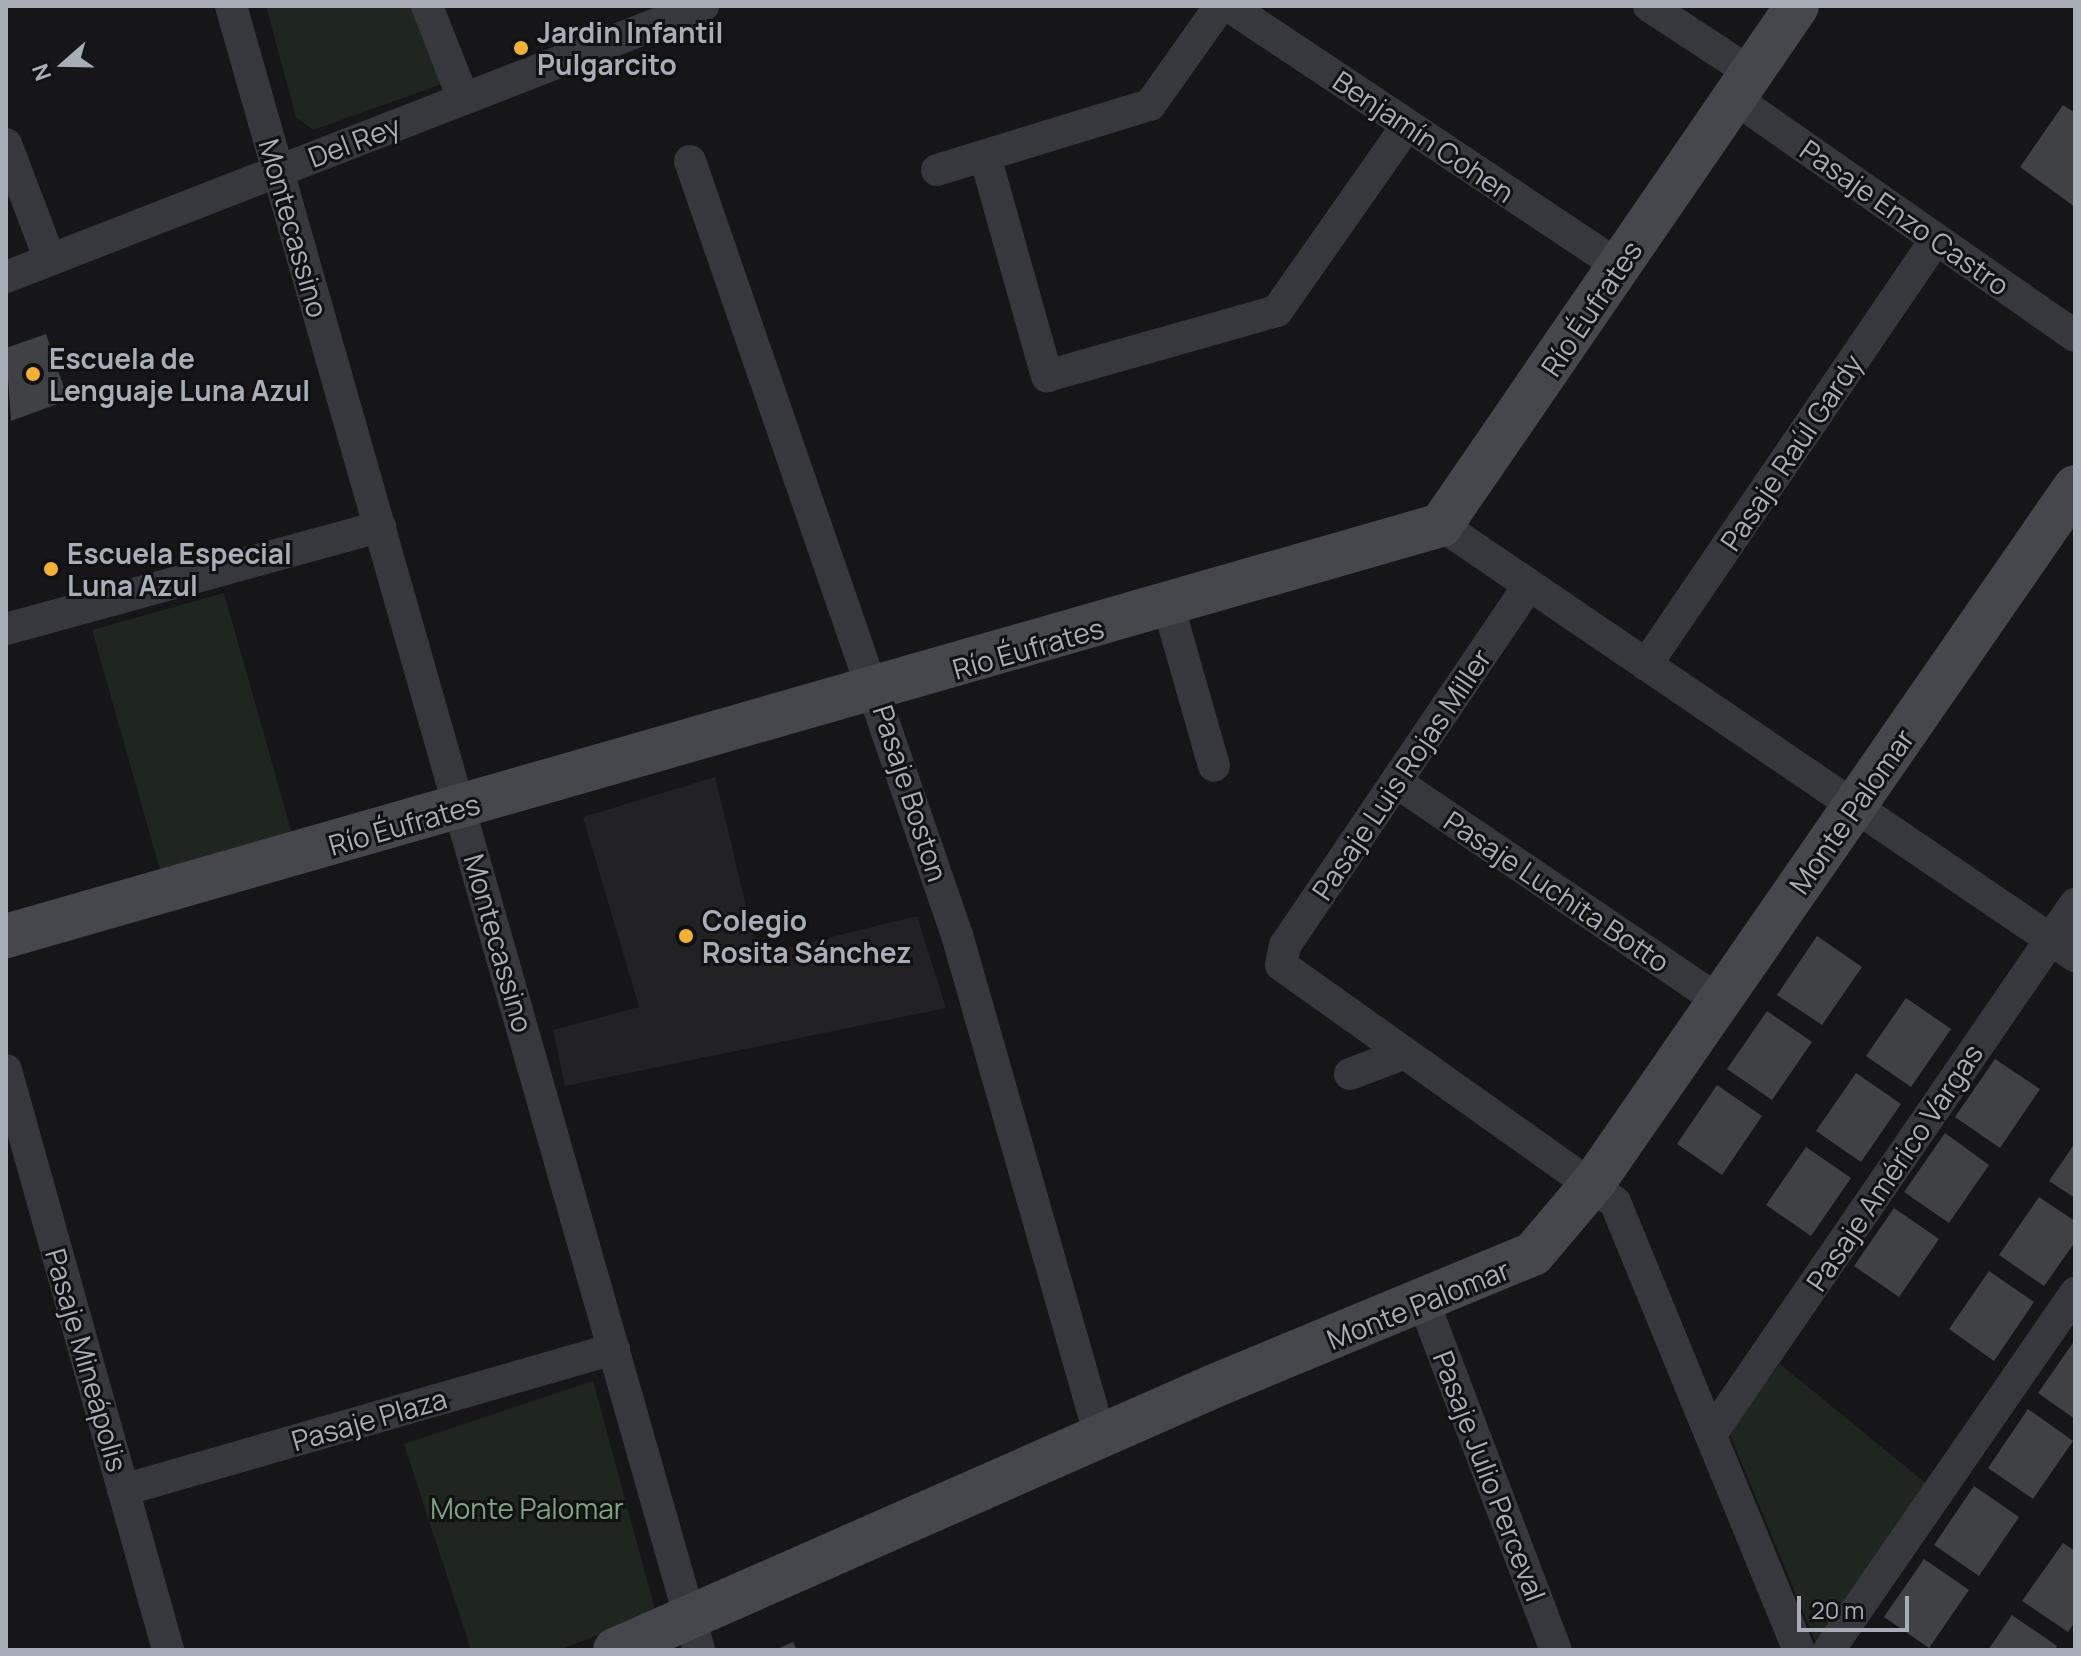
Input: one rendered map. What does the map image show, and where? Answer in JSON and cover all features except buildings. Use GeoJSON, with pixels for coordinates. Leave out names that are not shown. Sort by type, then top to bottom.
{"type":"FeatureCollection","features":[{"type":"Feature","properties":{"kind":"street","name":"Montecassino"},"geometry":{"type":"LineString","coordinates":[[231,6],[695,1633]]}},
{"type":"Feature","properties":{"kind":"street"},"geometry":{"type":"LineString","coordinates":[[427,6],[463,98]]}},
{"type":"Feature","properties":{"kind":"street","name":"Del Rey"},"geometry":{"type":"LineString","coordinates":[[6,277],[463,98],[671,12],[703,6]]}},
{"type":"Feature","properties":{"kind":"street"},"geometry":{"type":"LineString","coordinates":[[937,170],[1150,105],[1220,6]]}},
{"type":"Feature","properties":{"kind":"street","name":"Benjamín Cohen"},"geometry":{"type":"LineString","coordinates":[[1229,6],[1619,266]]}},
{"type":"Feature","properties":{"kind":"street","name":"Pasaje Enzo Castro"},"geometry":{"type":"LineString","coordinates":[[1649,6],[1742,86],[1936,239],[2075,336]]}},
{"type":"Feature","properties":{"kind":"street","name":"Río Éufrates"},"geometry":{"type":"LineString","coordinates":[[6,936],[1169,608],[1441,525],[1797,6]]}},
{"type":"Feature","properties":{"kind":"street"},"geometry":{"type":"LineString","coordinates":[[985,156],[1047,376],[1277,311],[1407,125]]}},
{"type":"Feature","properties":{"kind":"street"},"geometry":{"type":"LineString","coordinates":[[6,144],[50,260]]}},
{"type":"Feature","properties":{"kind":"street","name":"Pasaje Boston"},"geometry":{"type":"LineString","coordinates":[[690,161],[877,690],[957,935],[1100,1436]]}},
{"type":"Feature","properties":{"kind":"street","name":"Pasaje Raúl Gardy"},"geometry":{"type":"LineString","coordinates":[[1646,665],[1936,239]]}},
{"type":"Feature","properties":{"kind":"street","name":"Monte Palomar"},"geometry":{"type":"LineString","coordinates":[[615,1650],[695,1633],[1100,1436],[1424,1303],[1533,1254],[1594,1182],[2075,487]]}},
{"type":"Feature","properties":{"kind":"street"},"geometry":{"type":"LineString","coordinates":[[1441,525],[2063,948]]}},
{"type":"Feature","properties":{"kind":"street"},"geometry":{"type":"LineString","coordinates":[[6,629],[380,527]]}},
{"type":"Feature","properties":{"kind":"street","name":"Pasaje Luis Rojas Miller"},"geometry":{"type":"LineString","coordinates":[[1403,1054],[1281,965],[1285,945],[1529,585]]}},
{"type":"Feature","properties":{"kind":"street"},"geometry":{"type":"LineString","coordinates":[[1169,608],[1214,766]]}},
{"type":"Feature","properties":{"kind":"street","name":"Pasaje Luchita Botto"},"geometry":{"type":"LineString","coordinates":[[1396,782],[1719,1001]]}},
{"type":"Feature","properties":{"kind":"street","name":"Pasaje Américo Vargas"},"geometry":{"type":"LineString","coordinates":[[1714,1430],[2063,948],[2075,904]]}},
{"type":"Feature","properties":{"kind":"street"},"geometry":{"type":"LineString","coordinates":[[1350,1074],[1403,1054],[1594,1182],[1630,1226],[1714,1430],[1799,1650]]}},
{"type":"Feature","properties":{"kind":"street","name":"Pasaje Mineápolis"},"geometry":{"type":"LineString","coordinates":[[6,1070],[168,1650]]}},
{"type":"Feature","properties":{"kind":"street"},"geometry":{"type":"LineString","coordinates":[[1829,1650],[2075,1293]]}},
{"type":"Feature","properties":{"kind":"street","name":"Pasaje Julio Perceval"},"geometry":{"type":"LineString","coordinates":[[1424,1303],[1556,1650]]}},
{"type":"Feature","properties":{"kind":"street","name":"Pasaje Plaza"},"geometry":{"type":"LineString","coordinates":[[123,1490],[614,1349]]}},
{"type":"Feature","properties":{"kind":"shaded area","name":"Colegio Rosita Sánchez"},"geometry":{"type":"Polygon","coordinates":[[[715,777],[758,955],[917,916],[946,1008],[565,1086],[553,1030],[639,1007],[583,817],[715,777]]]}},
{"type":"Feature","properties":{"kind":"green space"},"geometry":{"type":"Polygon","coordinates":[[[266,6],[418,6],[442,84],[313,130],[296,117],[266,6]]]}},
{"type":"Feature","properties":{"kind":"green space"},"geometry":{"type":"Polygon","coordinates":[[[224,593],[296,848],[164,884],[92,630],[224,593]]]}},
{"type":"Feature","properties":{"kind":"green space"},"geometry":{"type":"Polygon","coordinates":[[[1780,1364],[1928,1485],[1816,1643],[1728,1430],[1780,1364]]]}},
{"type":"Feature","properties":{"kind":"green space","name":"Monte Palomar"},"geometry":{"type":"Polygon","coordinates":[[[593,1381],[656,1613],[559,1650],[471,1650],[404,1444],[593,1381]]]}},
{"type":"Feature","properties":{"kind":"place","name":"Jardin Infantil Pulgarcito"},"geometry":{"type":"Point","coordinates":[521,48]}},
{"type":"Feature","properties":{"kind":"place","name":"Escuela de Lenguaje Luna Azul"},"geometry":{"type":"Point","coordinates":[33,374]}},
{"type":"Feature","properties":{"kind":"place","name":"Escuela Especial Luna Azul"},"geometry":{"type":"Point","coordinates":[51,569]}},
{"type":"Feature","properties":{"kind":"place","name":"Colegio Rosita Sánchez"},"geometry":{"type":"Point","coordinates":[686,936]}}]}
